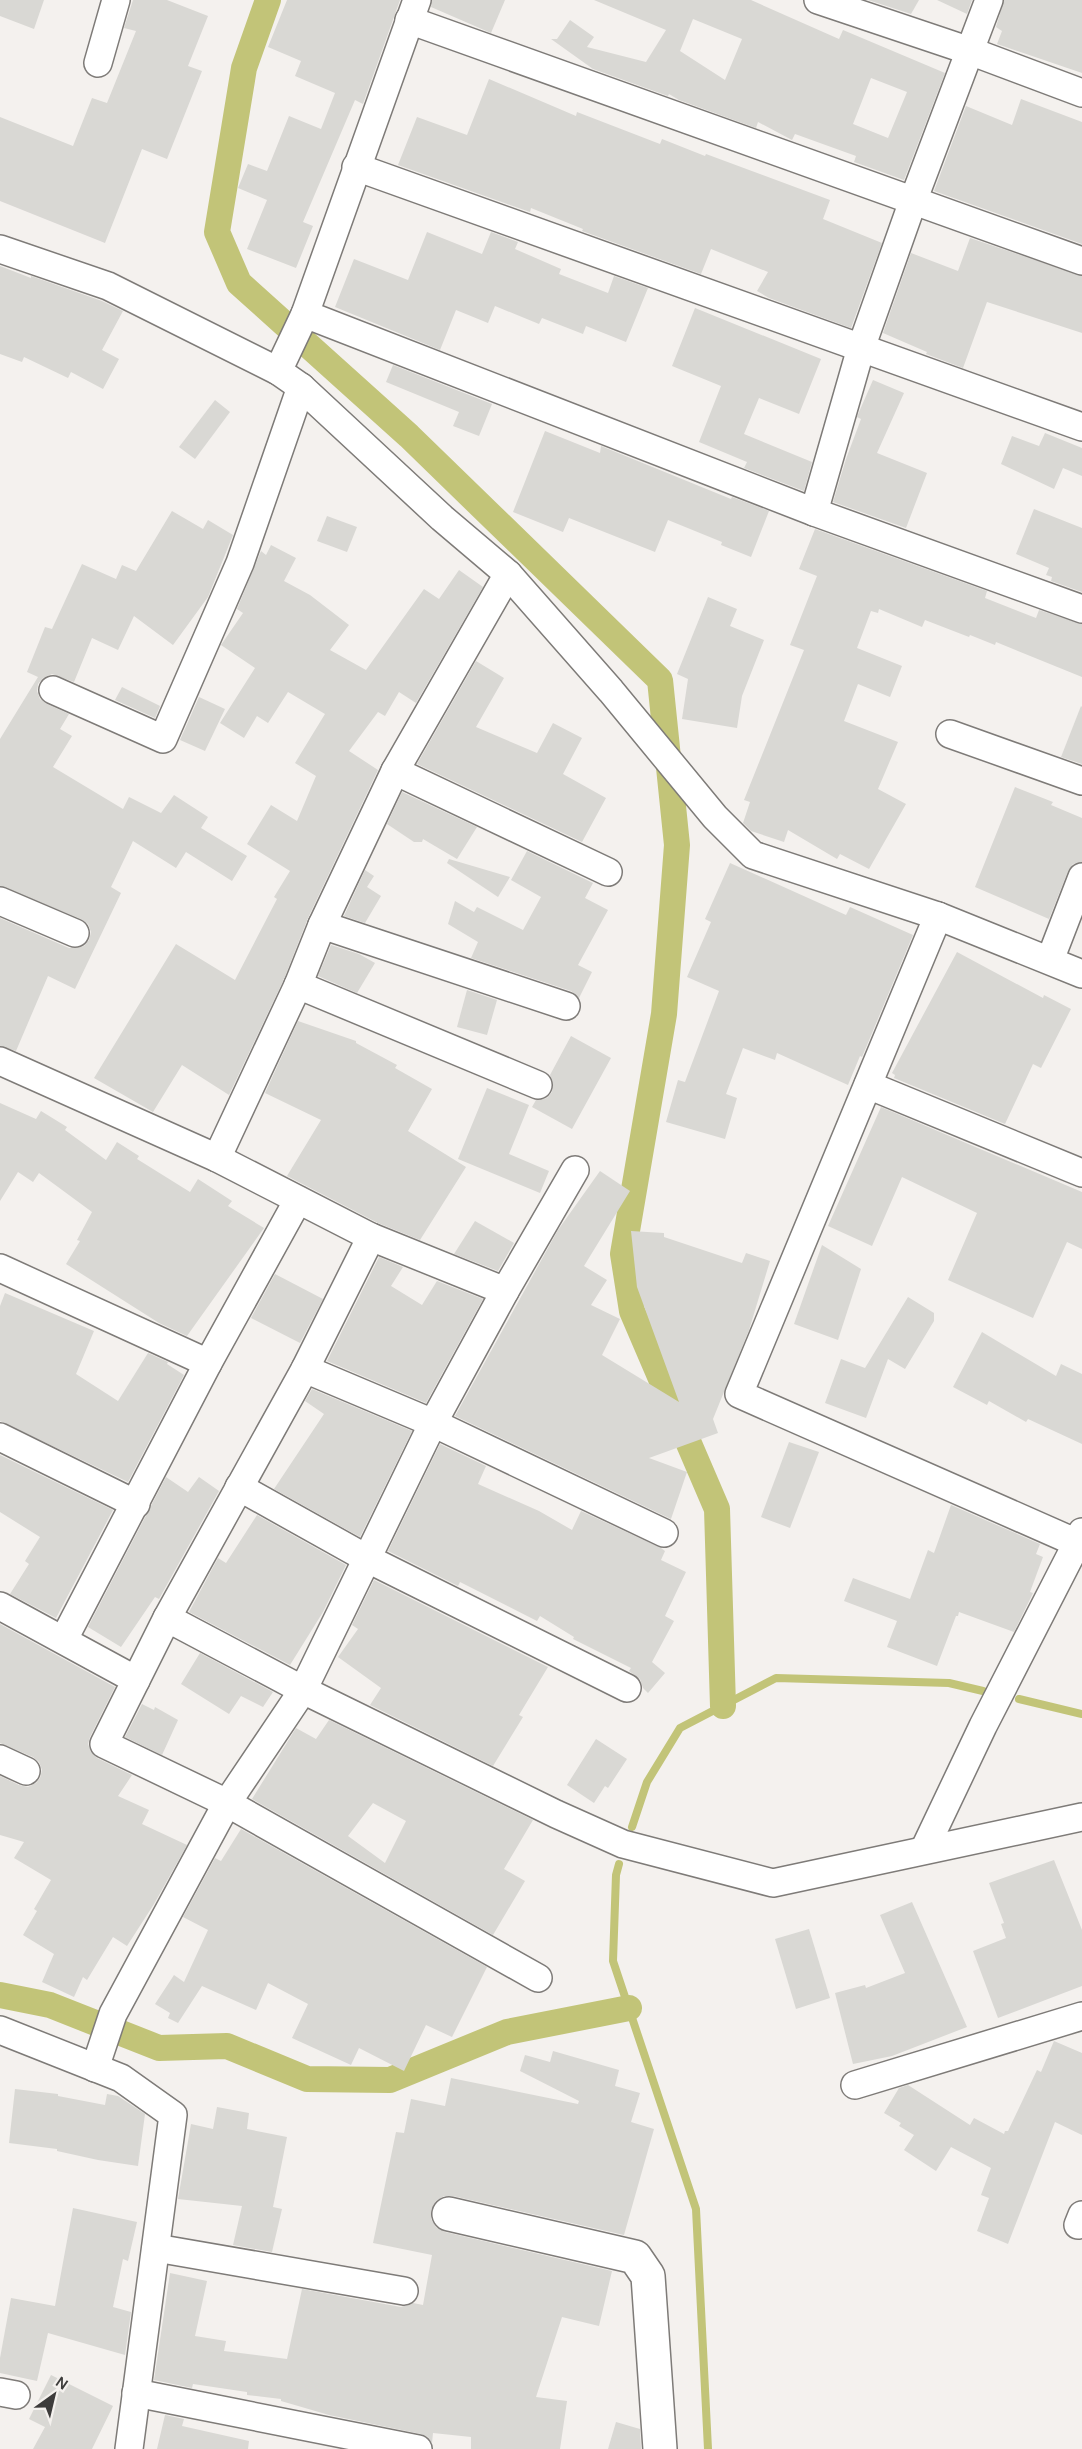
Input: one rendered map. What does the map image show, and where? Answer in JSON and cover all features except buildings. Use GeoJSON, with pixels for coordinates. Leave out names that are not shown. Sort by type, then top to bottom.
{"type":"FeatureCollection","features":[{"type":"Feature","properties":{"kind":"street"},"geometry":{"type":"LineString","coordinates":[[98,63],[116,0]]}},
{"type":"Feature","properties":{"kind":"street"},"geometry":{"type":"LineString","coordinates":[[818,0],[970,51],[1082,93]]}},
{"type":"Feature","properties":{"kind":"street"},"geometry":{"type":"LineString","coordinates":[[814,512],[861,348],[989,0]]}},
{"type":"Feature","properties":{"kind":"street"},"geometry":{"type":"LineString","coordinates":[[279,370],[305,315],[413,10],[914,201],[1082,261]]}},
{"type":"Feature","properties":{"kind":"street"},"geometry":{"type":"LineString","coordinates":[[356,167],[1082,427]]}},
{"type":"Feature","properties":{"kind":"street"},"geometry":{"type":"LineString","coordinates":[[0,249],[108,286],[279,370],[442,518],[508,574],[715,817],[753,855],[938,916],[1082,974]]}},
{"type":"Feature","properties":{"kind":"street"},"geometry":{"type":"LineString","coordinates":[[305,315],[814,512],[1082,609]]}},
{"type":"Feature","properties":{"kind":"street"},"geometry":{"type":"LineString","coordinates":[[53,690],[163,739],[240,563],[300,387]]}},
{"type":"Feature","properties":{"kind":"street"},"geometry":{"type":"LineString","coordinates":[[217,1158],[298,985],[322,925],[395,771],[508,574]]}},
{"type":"Feature","properties":{"kind":"street"},"geometry":{"type":"LineString","coordinates":[[950,734],[1082,781]]}},
{"type":"Feature","properties":{"kind":"street"},"geometry":{"type":"LineString","coordinates":[[395,771],[608,872]]}},
{"type":"Feature","properties":{"kind":"street"},"geometry":{"type":"LineString","coordinates":[[1050,960],[1082,877]]}},
{"type":"Feature","properties":{"kind":"street"},"geometry":{"type":"LineString","coordinates":[[0,901],[75,933]]}},
{"type":"Feature","properties":{"kind":"street"},"geometry":{"type":"LineString","coordinates":[[924,1850],[983,1726],[1080,1538],[739,1394],[938,916]]}},
{"type":"Feature","properties":{"kind":"street"},"geometry":{"type":"LineString","coordinates":[[322,925],[566,1006]]}},
{"type":"Feature","properties":{"kind":"street"},"geometry":{"type":"LineString","coordinates":[[298,985],[538,1085]]}},
{"type":"Feature","properties":{"kind":"street"},"geometry":{"type":"LineString","coordinates":[[0,1061],[217,1158],[371,1237],[505,1291]]}},
{"type":"Feature","properties":{"kind":"street"},"geometry":{"type":"LineString","coordinates":[[868,1085],[1082,1173]]}},
{"type":"Feature","properties":{"kind":"street"},"geometry":{"type":"LineString","coordinates":[[95,2067],[113,2014],[227,1803],[303,1689],[433,1422],[575,1170]]}},
{"type":"Feature","properties":{"kind":"street"},"geometry":{"type":"LineString","coordinates":[[64,1639],[208,1363],[298,1200]]}},
{"type":"Feature","properties":{"kind":"street"},"geometry":{"type":"LineString","coordinates":[[371,1237],[305,1369],[167,1618],[104,1744],[227,1803],[538,1978]]}},
{"type":"Feature","properties":{"kind":"street"},"geometry":{"type":"LineString","coordinates":[[0,1268],[208,1363]]}},
{"type":"Feature","properties":{"kind":"street"},"geometry":{"type":"LineString","coordinates":[[305,1369],[433,1422],[664,1533]]}},
{"type":"Feature","properties":{"kind":"street"},"geometry":{"type":"LineString","coordinates":[[0,1437],[136,1504]]}},
{"type":"Feature","properties":{"kind":"street"},"geometry":{"type":"LineString","coordinates":[[239,1486],[366,1558],[627,1688]]}},
{"type":"Feature","properties":{"kind":"street"},"geometry":{"type":"LineString","coordinates":[[0,1606],[136,1680]]}},
{"type":"Feature","properties":{"kind":"street"},"geometry":{"type":"LineString","coordinates":[[167,1618],[303,1689],[556,1814],[623,1844],[773,1883],[1082,1817]]}},
{"type":"Feature","properties":{"kind":"street"},"geometry":{"type":"LineString","coordinates":[[0,1759],[26,1771]]}},
{"type":"Feature","properties":{"kind":"street"},"geometry":{"type":"LineString","coordinates":[[855,2085],[1082,2016]]}},
{"type":"Feature","properties":{"kind":"street"},"geometry":{"type":"LineString","coordinates":[[0,2030],[121,2078],[173,2115],[129,2449]]}},
{"type":"Feature","properties":{"kind":"street"},"geometry":{"type":"LineString","coordinates":[[449,2214],[635,2257],[648,2276],[660,2449]]}},
{"type":"Feature","properties":{"kind":"street"},"geometry":{"type":"LineString","coordinates":[[156,2248],[404,2291]]}},
{"type":"Feature","properties":{"kind":"street"},"geometry":{"type":"LineString","coordinates":[[136,2393],[418,2449]]}},
{"type":"Feature","properties":{"kind":"waterway"},"geometry":{"type":"LineString","coordinates":[[268,0],[244,68],[217,232],[239,283],[409,436],[660,680],[677,845],[664,1014],[623,1254],[632,1311],[717,1509],[723,1706]]}},
{"type":"Feature","properties":{"kind":"waterway"},"geometry":{"type":"LineString","coordinates":[[632,1827],[647,1782],[680,1728],[776,1678],[949,1683],[983,1691]]}},
{"type":"Feature","properties":{"kind":"waterway"},"geometry":{"type":"LineString","coordinates":[[1019,1699],[1082,1714]]}},
{"type":"Feature","properties":{"kind":"waterway"},"geometry":{"type":"LineString","coordinates":[[619,1864],[616,1875],[613,1961],[696,2209],[708,2449]]}},
{"type":"Feature","properties":{"kind":"waterway"},"geometry":{"type":"LineString","coordinates":[[0,1995],[50,2005],[159,2048],[227,2046],[307,2079],[390,2080],[507,2032],[629,2008]]}}]}
